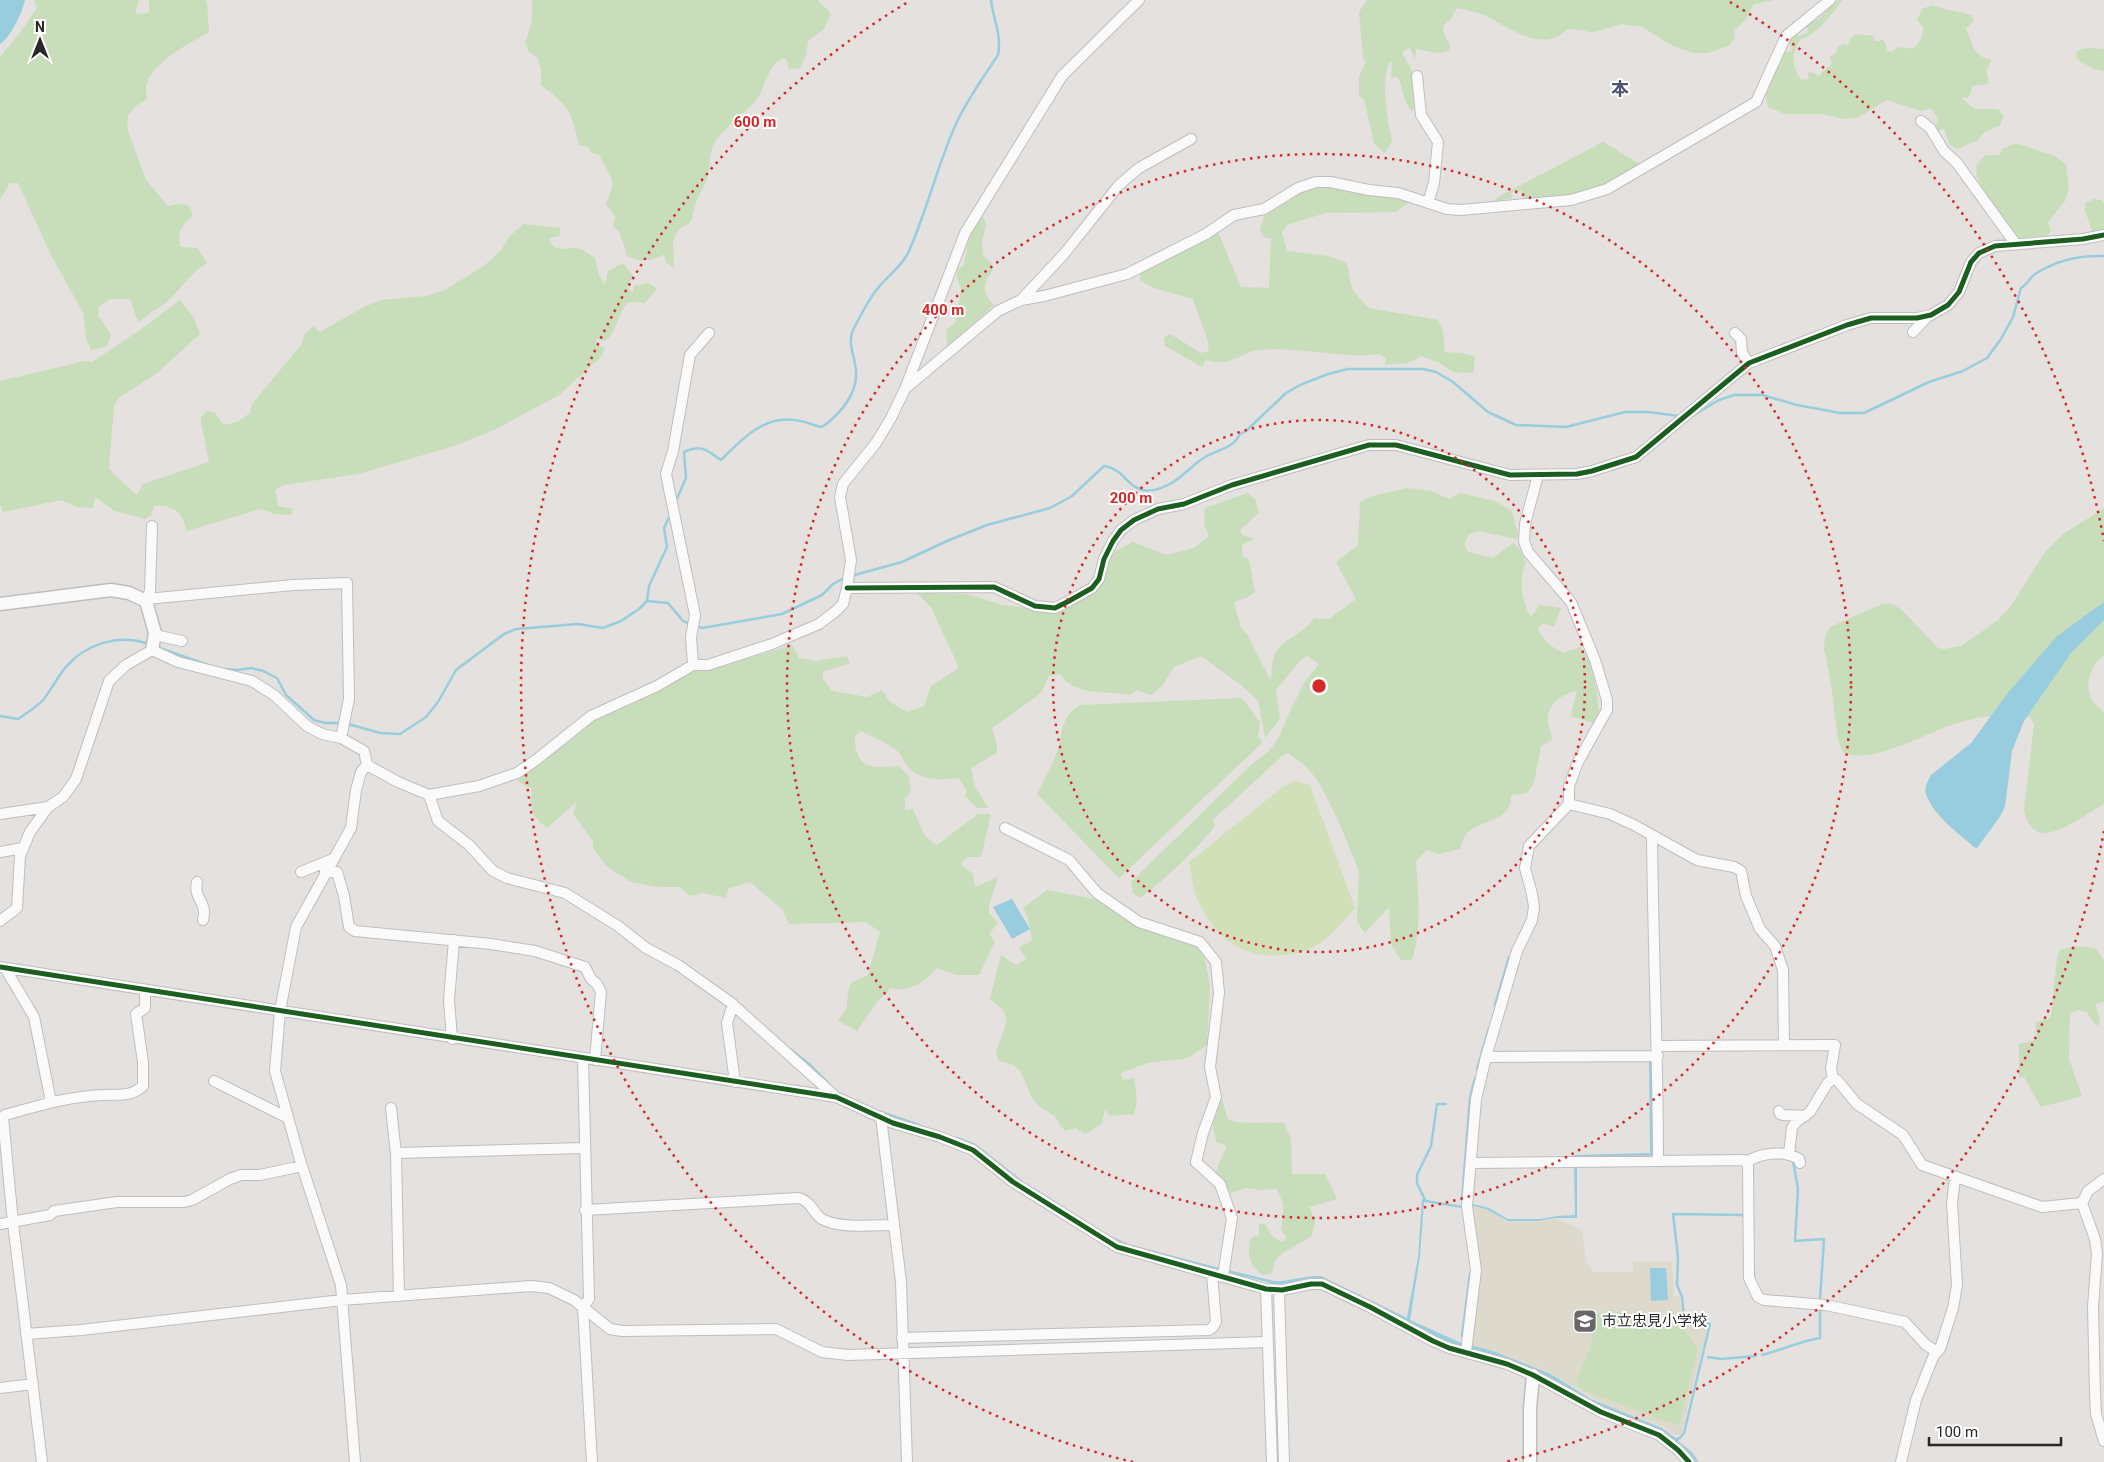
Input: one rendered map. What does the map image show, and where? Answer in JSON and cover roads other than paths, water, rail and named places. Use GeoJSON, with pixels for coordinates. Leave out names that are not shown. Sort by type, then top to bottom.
{"type":"FeatureCollection","features":[{"type":"Feature","properties":{"kind":"street"},"geometry":{"type":"LineString","coordinates":[[152,650],[178,662],[252,682],[274,696],[307,726],[322,734],[341,738],[364,751],[367,765],[398,782],[429,795],[479,786],[516,772],[536,760],[591,716],[657,686],[693,664],[708,665],[772,644],[819,624],[843,604],[848,588],[851,560],[840,497],[843,484],[876,443],[892,418],[965,233],[1062,76],[1139,0]]}},
{"type":"Feature","properties":{"kind":"street"},"geometry":{"type":"LineString","coordinates":[[905,388],[998,311],[1021,300],[1044,296],[1126,274],[1206,234],[1234,215],[1264,209],[1298,188],[1316,182],[1330,182],[1368,190],[1398,193],[1447,209],[1483,209],[1571,200],[1607,188],[1756,102],[1786,36],[1830,0]]}},
{"type":"Feature","properties":{"kind":"street"},"geometry":{"type":"LineString","coordinates":[[1417,76],[1421,115],[1438,142],[1434,183],[1428,203]]}},
{"type":"Feature","properties":{"kind":"street"},"geometry":{"type":"LineString","coordinates":[[1921,121],[1930,128],[1944,151],[1958,164],[2016,243]]}},
{"type":"Feature","properties":{"kind":"street"},"geometry":{"type":"LineString","coordinates":[[1021,300],[1064,254],[1119,185],[1139,168],[1191,138]]}},
{"type":"Feature","properties":{"kind":"street"},"geometry":{"type":"LineString","coordinates":[[1913,332],[1927,317],[1948,305],[1959,292],[1971,262],[1979,253],[1995,246],[2083,239],[2104,235]]}},
{"type":"Feature","properties":{"kind":"street"},"geometry":{"type":"LineString","coordinates":[[848,588],[994,587],[1035,606],[1055,608],[1070,602],[1092,588],[1099,579],[1104,559],[1112,541],[1121,530],[1134,520],[1158,509],[1184,504],[1232,485],[1369,445],[1396,445],[1510,475],[1577,474],[1592,471],[1636,456],[1749,363],[1846,325],[1871,318],[1927,317]]}},
{"type":"Feature","properties":{"kind":"street"},"geometry":{"type":"LineString","coordinates":[[693,664],[691,637],[695,615],[666,474],[673,451],[690,355],[709,333]]}},
{"type":"Feature","properties":{"kind":"street"},"geometry":{"type":"LineString","coordinates":[[1748,348],[1738,336],[1742,353],[1749,363]]}},
{"type":"Feature","properties":{"kind":"street"},"geometry":{"type":"LineString","coordinates":[[1466,1352],[1476,1270],[1467,1206],[1476,1099],[1486,1057],[1517,951],[1532,920],[1534,907],[1525,868],[1529,846],[1569,804],[1569,786],[1575,770],[1606,710],[1607,700],[1572,602],[1528,552],[1524,541],[1525,524],[1538,475]]}},
{"type":"Feature","properties":{"kind":"street"},"geometry":{"type":"LineString","coordinates":[[0,814],[48,807],[63,798],[76,779],[109,681],[126,665],[152,650],[155,635],[146,600],[150,591],[152,526]]}},
{"type":"Feature","properties":{"kind":"street"},"geometry":{"type":"LineString","coordinates":[[0,604],[111,590],[129,593],[146,600],[293,585],[347,583],[349,699],[341,738]]}},
{"type":"Feature","properties":{"kind":"street"},"geometry":{"type":"LineString","coordinates":[[155,635],[182,642]]}},
{"type":"Feature","properties":{"kind":"street"},"geometry":{"type":"LineString","coordinates":[[355,1462],[341,1285],[302,1166],[275,1071],[280,1011],[296,927],[351,828],[356,790],[361,772],[367,765]]}},
{"type":"Feature","properties":{"kind":"street"},"geometry":{"type":"LineString","coordinates":[[429,795],[438,821],[469,845],[493,870],[508,878],[565,893],[618,926],[646,948],[678,964],[733,1004],[836,1097]]}},
{"type":"Feature","properties":{"kind":"street"},"geometry":{"type":"LineString","coordinates":[[1569,804],[1610,814],[1697,860],[1734,867],[1741,871],[1749,904],[1760,929],[1776,946],[1783,970],[1784,1045]]}},
{"type":"Feature","properties":{"kind":"street"},"geometry":{"type":"LineString","coordinates":[[0,921],[17,908],[20,856],[30,832],[48,807]]}},
{"type":"Feature","properties":{"kind":"street"},"geometry":{"type":"LineString","coordinates":[[1005,828],[1069,860],[1097,893],[1139,922],[1200,942],[1216,962],[1219,993],[1210,1067],[1216,1097],[1203,1133],[1196,1162],[1220,1184],[1232,1218],[1223,1276]]}},
{"type":"Feature","properties":{"kind":"street"},"geometry":{"type":"LineString","coordinates":[[1652,836],[1653,954],[1658,1051],[1658,1161]]}},
{"type":"Feature","properties":{"kind":"street"},"geometry":{"type":"LineString","coordinates":[[0,852],[23,848]]}},
{"type":"Feature","properties":{"kind":"street"},"geometry":{"type":"LineString","coordinates":[[301,872],[334,859]]}},
{"type":"Feature","properties":{"kind":"street"},"geometry":{"type":"LineString","coordinates":[[325,872],[337,872],[344,896],[349,927],[355,931],[454,940],[535,951],[585,967],[601,992],[595,1060]]}},
{"type":"Feature","properties":{"kind":"street"},"geometry":{"type":"LineString","coordinates":[[197,882],[196,892],[204,907],[203,920]]}},
{"type":"Feature","properties":{"kind":"street"},"geometry":{"type":"LineString","coordinates":[[452,1039],[449,1000],[454,940]]}},
{"type":"Feature","properties":{"kind":"street"},"geometry":{"type":"LineString","coordinates":[[2,967],[452,1039],[836,1097],[881,1118],[973,1150],[1013,1182],[1117,1247],[1266,1289],[1279,1290],[1311,1284],[1322,1284],[1433,1341],[1449,1348],[1507,1364],[1533,1375],[1601,1412],[1659,1435],[1678,1450],[1689,1462]]}},
{"type":"Feature","properties":{"kind":"street"},"geometry":{"type":"LineString","coordinates":[[2,967],[34,1017],[51,1102]]}},
{"type":"Feature","properties":{"kind":"street"},"geometry":{"type":"LineString","coordinates":[[42,1462],[13,1223],[3,1117],[51,1102],[76,1097],[136,1093],[143,1086],[143,1062],[136,1014],[145,1008],[145,990]]}},
{"type":"Feature","properties":{"kind":"street"},"geometry":{"type":"LineString","coordinates":[[733,1004],[727,1023],[736,1082]]}},
{"type":"Feature","properties":{"kind":"street"},"geometry":{"type":"LineString","coordinates":[[1486,1057],[1784,1045],[1835,1045],[1831,1069],[1833,1078],[1837,1080],[1857,1104],[1903,1135],[1922,1165],[2042,1207],[2082,1203]]}},
{"type":"Feature","properties":{"kind":"street"},"geometry":{"type":"LineString","coordinates":[[583,1058],[589,1299],[583,1307],[592,1462]]}},
{"type":"Feature","properties":{"kind":"street"},"geometry":{"type":"LineString","coordinates":[[1789,1154],[1792,1128],[1796,1122],[1810,1112],[1827,1084],[1833,1078]]}},
{"type":"Feature","properties":{"kind":"street"},"geometry":{"type":"LineString","coordinates":[[214,1081],[288,1118]]}},
{"type":"Feature","properties":{"kind":"street"},"geometry":{"type":"LineString","coordinates":[[391,1108],[396,1153],[399,1296]]}},
{"type":"Feature","properties":{"kind":"street"},"geometry":{"type":"LineString","coordinates":[[1779,1111],[1783,1115],[1805,1116]]}},
{"type":"Feature","properties":{"kind":"street"},"geometry":{"type":"LineString","coordinates":[[881,1118],[900,1282],[907,1462]]}},
{"type":"Feature","properties":{"kind":"street"},"geometry":{"type":"LineString","coordinates":[[396,1153],[584,1148]]}},
{"type":"Feature","properties":{"kind":"street"},"geometry":{"type":"LineString","coordinates":[[1746,1162],[1753,1158],[1769,1155],[1789,1154],[1798,1159],[1800,1163]]}},
{"type":"Feature","properties":{"kind":"street"},"geometry":{"type":"LineString","coordinates":[[1471,1163],[1745,1160],[1748,1166],[1749,1278],[1758,1297],[1764,1300],[1826,1305],[1905,1322],[1925,1344],[1937,1352]]}},
{"type":"Feature","properties":{"kind":"street"},"geometry":{"type":"LineString","coordinates":[[0,1224],[13,1223],[50,1214],[54,1211],[117,1202],[184,1202],[192,1200],[230,1178],[241,1175],[260,1175],[302,1166]]}},
{"type":"Feature","properties":{"kind":"street"},"geometry":{"type":"LineString","coordinates":[[1901,1462],[1916,1400],[1928,1368],[1940,1349],[1949,1321],[1957,1285],[1952,1203],[1955,1178]]}},
{"type":"Feature","properties":{"kind":"street"},"geometry":{"type":"LineString","coordinates":[[2103,1435],[2096,1414],[2094,1358],[2093,1307],[2097,1253],[2095,1239],[2082,1203],[2088,1191],[2104,1179]]}},
{"type":"Feature","properties":{"kind":"street"},"geometry":{"type":"LineString","coordinates":[[586,1210],[799,1198],[810,1204],[819,1217],[825,1221],[839,1224],[894,1225]]}},
{"type":"Feature","properties":{"kind":"street"},"geometry":{"type":"LineString","coordinates":[[902,1338],[1208,1330],[1214,1327],[1216,1322],[1212,1274]]}},
{"type":"Feature","properties":{"kind":"street"},"geometry":{"type":"LineString","coordinates":[[26,1334],[81,1330],[342,1300],[530,1286],[548,1288],[574,1300],[610,1329],[622,1331],[776,1329],[822,1352],[848,1355],[1268,1342]]}},
{"type":"Feature","properties":{"kind":"street"},"geometry":{"type":"LineString","coordinates":[[1266,1289],[1272,1462]]}},
{"type":"Feature","properties":{"kind":"street"},"geometry":{"type":"LineString","coordinates":[[1279,1290],[1284,1462]]}},
{"type":"Feature","properties":{"kind":"street"},"geometry":{"type":"LineString","coordinates":[[1530,1462],[1530,1409],[1533,1375]]}},
{"type":"Feature","properties":{"kind":"street"},"geometry":{"type":"LineString","coordinates":[[0,1388],[33,1384]]}},
{"type":"Feature","properties":{"kind":"water"},"geometry":{"type":"Polygon","coordinates":[[[0,0],[25,0],[16,24],[0,44],[0,0]]]}},
{"type":"Feature","properties":{"kind":"water"},"geometry":{"type":"Polygon","coordinates":[[[2104,602],[2104,620],[2071,653],[2024,721],[2012,751],[2005,807],[1977,848],[1974,847],[1940,816],[1929,802],[1926,789],[1931,775],[1971,743],[2007,694],[2056,637],[2104,602]]]}},
{"type":"Feature","properties":{"kind":"water"},"geometry":{"type":"Polygon","coordinates":[[[1012,899],[1030,929],[1012,939],[993,907],[1012,899]]]}},
{"type":"Feature","properties":{"kind":"water"},"geometry":{"type":"Polygon","coordinates":[[[1649,1062],[1652,1062],[1653,1155],[1574,1157],[1574,1155],[1650,1153],[1649,1062]]]}},
{"type":"Feature","properties":{"kind":"water"},"geometry":{"type":"Polygon","coordinates":[[[1574,1168],[1577,1168],[1577,1218],[1508,1221],[1486,1209],[1473,1206],[1473,1204],[1489,1208],[1508,1219],[1540,1219],[1575,1215],[1574,1168]]]}},
{"type":"Feature","properties":{"kind":"water"},"geometry":{"type":"Polygon","coordinates":[[[1422,1199],[1462,1206],[1461,1208],[1424,1202],[1420,1256],[1410,1320],[1459,1342],[1493,1351],[1551,1374],[1591,1399],[1662,1428],[1676,1438],[1681,1436],[1677,1444],[1593,1404],[1549,1377],[1446,1342],[1338,1287],[1271,1285],[1272,1281],[1321,1276],[1407,1318],[1418,1257],[1422,1199]]]}},
{"type":"Feature","properties":{"kind":"water"},"geometry":{"type":"Polygon","coordinates":[[[1650,1268],[1666,1268],[1668,1300],[1651,1301],[1650,1268]]]}},
{"type":"Feature","properties":{"kind":"waterway"},"geometry":{"type":"LineString","coordinates":[[675,503],[686,478],[684,452],[700,448],[721,460],[738,443],[766,424],[788,419],[822,427],[843,408],[855,383],[856,374],[851,343],[853,330],[874,293],[895,271],[909,251],[959,117],[998,55],[999,41],[991,0]]}},
{"type":"Feature","properties":{"kind":"waterway"},"geometry":{"type":"LineString","coordinates":[[1694,415],[1719,400],[1734,395],[1762,395],[1797,405],[1840,413],[1864,413],[1929,382],[1963,371],[1987,358],[2001,339],[2013,317],[2021,288],[2035,274],[2068,260],[2104,256]]}},
{"type":"Feature","properties":{"kind":"waterway"},"geometry":{"type":"LineString","coordinates":[[851,576],[902,562],[987,525],[1050,508],[1072,496],[1104,466],[1121,474],[1133,485],[1143,490],[1150,491],[1162,488],[1178,479],[1205,457],[1234,443],[1240,434],[1246,431],[1286,393],[1300,385],[1328,374],[1348,369],[1423,369],[1436,372],[1453,382],[1488,412],[1516,425],[1566,427],[1625,412],[1648,412],[1679,416]]}},
{"type":"Feature","properties":{"kind":"waterway"},"geometry":{"type":"LineString","coordinates":[[348,724],[380,733],[400,734],[426,717],[438,702],[456,670],[504,634],[516,629],[578,624],[603,628],[621,621],[647,601],[649,586],[667,547],[664,528],[671,513]]}},
{"type":"Feature","properties":{"kind":"waterway"},"geometry":{"type":"LineString","coordinates":[[696,626],[702,628],[782,614],[822,595],[833,584],[846,577]]}},
{"type":"Feature","properties":{"kind":"waterway"},"geometry":{"type":"LineString","coordinates":[[647,601],[668,603],[683,621],[691,624]]}},
{"type":"Feature","properties":{"kind":"waterway"},"geometry":{"type":"LineString","coordinates":[[0,716],[18,719],[34,708],[43,700],[65,668],[92,647],[115,640],[138,641],[149,644]]}},
{"type":"Feature","properties":{"kind":"waterway"},"geometry":{"type":"LineString","coordinates":[[157,647],[208,665]]}},
{"type":"Feature","properties":{"kind":"waterway"},"geometry":{"type":"LineString","coordinates":[[223,669],[251,668],[263,671],[277,678],[286,695],[314,720],[325,723],[343,723]]}},
{"type":"Feature","properties":{"kind":"waterway"},"geometry":{"type":"LineString","coordinates":[[1495,1005],[1509,957]]}},
{"type":"Feature","properties":{"kind":"waterway"},"geometry":{"type":"LineString","coordinates":[[1477,1069],[1489,1028]]}},
{"type":"Feature","properties":{"kind":"waterway"},"geometry":{"type":"LineString","coordinates":[[790,1049],[809,1064],[830,1085]]}},
{"type":"Feature","properties":{"kind":"waterway"},"geometry":{"type":"LineString","coordinates":[[1462,1200],[1470,1097],[1475,1078]]}},
{"type":"Feature","properties":{"kind":"waterway"},"geometry":{"type":"LineString","coordinates":[[1425,1200],[1417,1183],[1417,1175],[1431,1146],[1437,1104],[1446,1104]]}},
{"type":"Feature","properties":{"kind":"waterway"},"geometry":{"type":"LineString","coordinates":[[881,1112],[919,1125]]}},
{"type":"Feature","properties":{"kind":"waterway"},"geometry":{"type":"LineString","coordinates":[[957,1138],[975,1145],[1022,1182],[1054,1202]]}},
{"type":"Feature","properties":{"kind":"waterway"},"geometry":{"type":"LineString","coordinates":[[1793,1161],[1798,1189],[1795,1241],[1824,1239],[1820,1299]]}},
{"type":"Feature","properties":{"kind":"waterway"},"geometry":{"type":"LineString","coordinates":[[1680,1438],[1684,1433],[1710,1324],[1684,1316],[1682,1297],[1677,1285],[1678,1257],[1673,1214],[1743,1215]]}},
{"type":"Feature","properties":{"kind":"waterway"},"geometry":{"type":"LineString","coordinates":[[1112,1238],[1127,1245],[1222,1270]]}},
{"type":"Feature","properties":{"kind":"waterway"},"geometry":{"type":"LineString","coordinates":[[1227,1271],[1273,1282]]}},
{"type":"Feature","properties":{"kind":"waterway"},"geometry":{"type":"LineString","coordinates":[[1462,1336],[1470,1274]]}},
{"type":"Feature","properties":{"kind":"waterway"},"geometry":{"type":"LineString","coordinates":[[1762,1355],[1820,1338],[1820,1308]]}},
{"type":"Feature","properties":{"kind":"waterway"},"geometry":{"type":"LineString","coordinates":[[1708,1357],[1721,1359],[1756,1356]]}},
{"type":"Feature","properties":{"kind":"waterway"},"geometry":{"type":"LineString","coordinates":[[1677,1442],[1691,1453],[1697,1462]]}},
{"type":"Feature","properties":{"kind":"place","name":"市立忠見小学校"},"geometry":{"type":"Point","coordinates":[1585,1321]}},
{"type":"Feature","properties":{"kind":"district","name":"本"},"geometry":{"type":"Point","coordinates":[1620,88]}}]}
